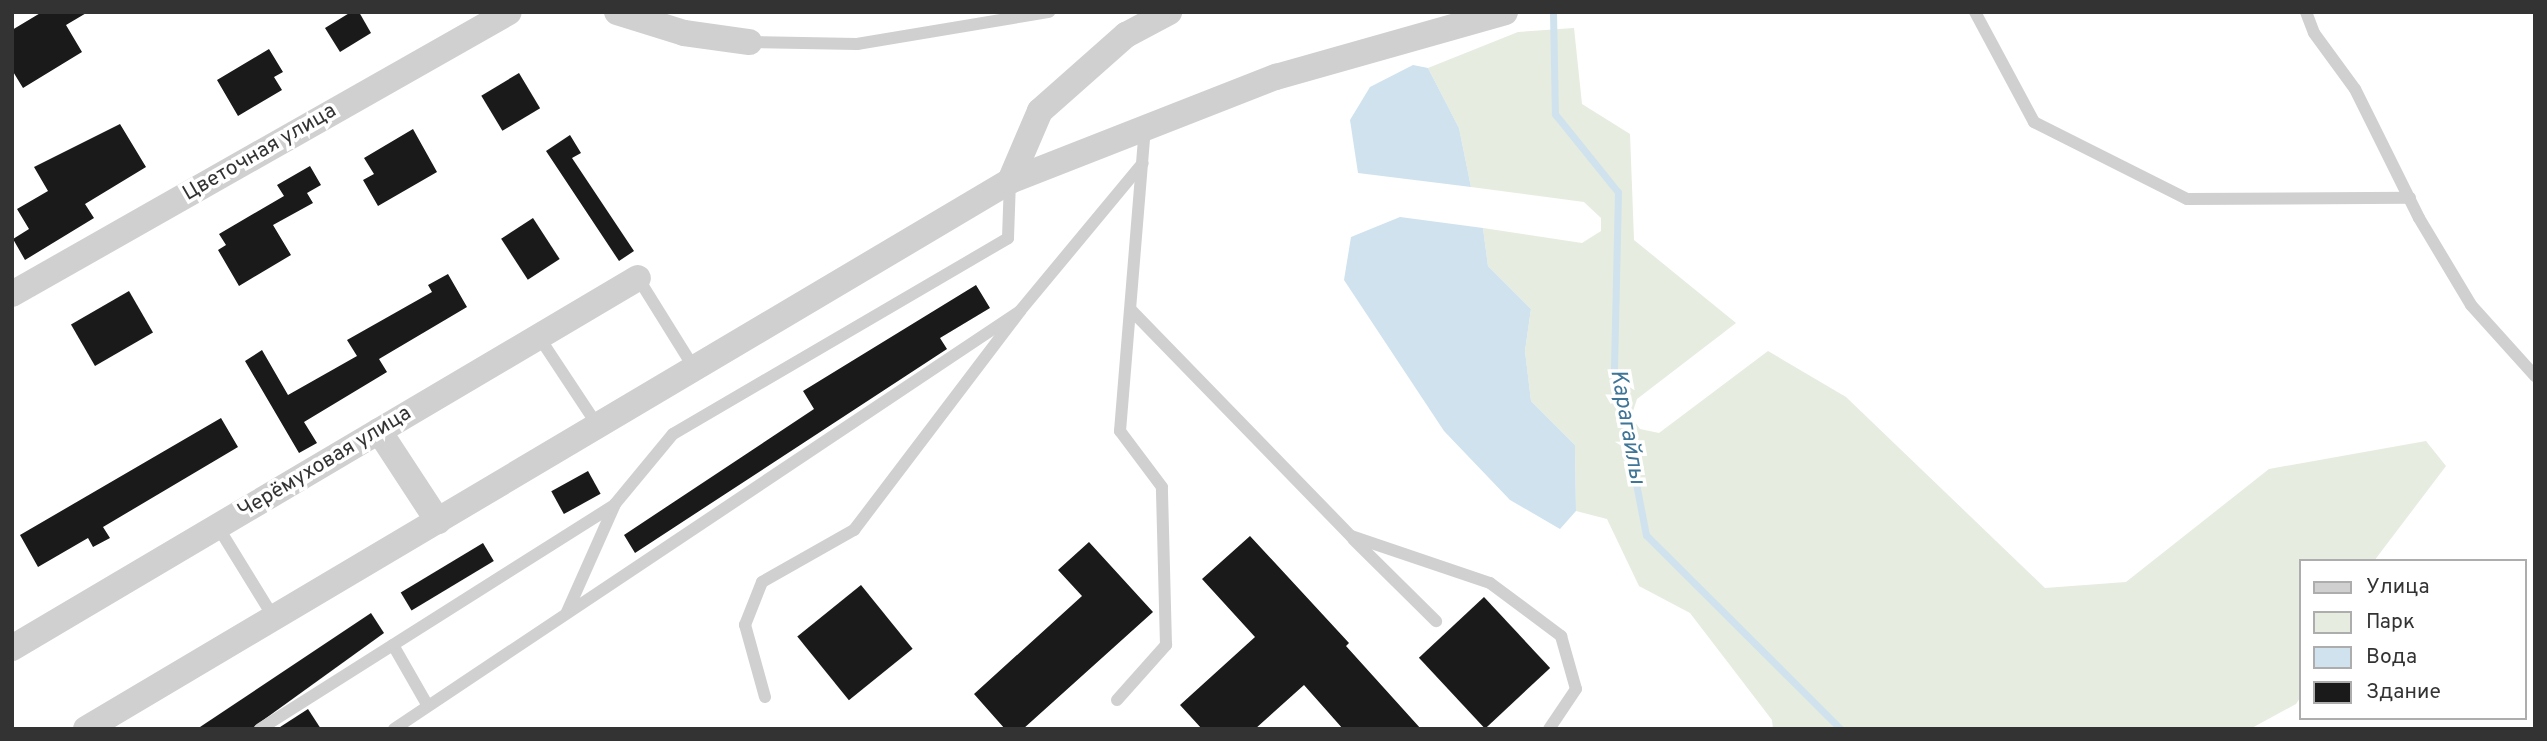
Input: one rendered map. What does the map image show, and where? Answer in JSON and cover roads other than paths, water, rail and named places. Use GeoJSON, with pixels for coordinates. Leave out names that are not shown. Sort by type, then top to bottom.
{"type":"FeatureCollection","features":[{"type":"Feature","properties":{"kind":"street","name":"Цветочная улица"},"geometry":{"type":"LineString","coordinates":[[12,294],[509,12]]}},
{"type":"Feature","properties":{"kind":"street"},"geometry":{"type":"LineString","coordinates":[[617,12],[684,33],[749,42]]}},
{"type":"Feature","properties":{"kind":"street"},"geometry":{"type":"LineString","coordinates":[[1010,181],[1040,111],[1126,35],[1169,12]]}},
{"type":"Feature","properties":{"kind":"street"},"geometry":{"type":"LineString","coordinates":[[86,729],[1010,181],[1276,76],[1505,12]]}},
{"type":"Feature","properties":{"kind":"street","name":"Черёмуховая улица"},"geometry":{"type":"LineString","coordinates":[[12,648],[638,278]]}},
{"type":"Feature","properties":{"kind":"street"},"geometry":{"type":"LineString","coordinates":[[379,431],[438,521]]}},
{"type":"Feature","properties":{"kind":"lane"},"geometry":{"type":"LineString","coordinates":[[749,42],[857,44],[1049,12]]}},
{"type":"Feature","properties":{"kind":"lane"},"geometry":{"type":"LineString","coordinates":[[1975,12],[2034,122],[2187,199],[2410,198]]}},
{"type":"Feature","properties":{"kind":"lane"},"geometry":{"type":"LineString","coordinates":[[2306,12],[2315,33],[2355,89],[2410,198],[2471,305],[2535,376]]}},
{"type":"Feature","properties":{"kind":"lane"},"geometry":{"type":"LineString","coordinates":[[1117,700],[1166,645],[1162,486],[1120,431],[1145,128]]}},
{"type":"Feature","properties":{"kind":"lane"},"geometry":{"type":"LineString","coordinates":[[765,697],[745,625],[762,582],[854,530],[1020,311],[1143,163]]}},
{"type":"Feature","properties":{"kind":"lane"},"geometry":{"type":"LineString","coordinates":[[566,614],[615,504],[673,434],[1007,238],[1010,181]]}},
{"type":"Feature","properties":{"kind":"lane"},"geometry":{"type":"LineString","coordinates":[[638,278],[694,368]]}},
{"type":"Feature","properties":{"kind":"lane"},"geometry":{"type":"LineString","coordinates":[[394,729],[1020,311]]}},
{"type":"Feature","properties":{"kind":"lane"},"geometry":{"type":"LineString","coordinates":[[1132,311],[1436,621]]}},
{"type":"Feature","properties":{"kind":"lane"},"geometry":{"type":"LineString","coordinates":[[539,337],[598,426]]}},
{"type":"Feature","properties":{"kind":"lane"},"geometry":{"type":"LineString","coordinates":[[260,729],[615,504]]}},
{"type":"Feature","properties":{"kind":"lane"},"geometry":{"type":"LineString","coordinates":[[218,527],[274,618]]}},
{"type":"Feature","properties":{"kind":"lane"},"geometry":{"type":"LineString","coordinates":[[1351,536],[1490,583],[1561,636],[1576,689],[1549,729]]}},
{"type":"Feature","properties":{"kind":"lane"},"geometry":{"type":"LineString","coordinates":[[393,645],[428,706]]}},
{"type":"Feature","properties":{"kind":"water"},"geometry":{"type":"Polygon","coordinates":[[[1413,65],[1428,68],[1459,128],[1471,187],[1358,173],[1350,120],[1370,87],[1413,65]]]}},
{"type":"Feature","properties":{"kind":"water"},"geometry":{"type":"Polygon","coordinates":[[[1400,217],[1483,228],[1488,266],[1531,309],[1525,351],[1531,401],[1575,445],[1576,511],[1560,529],[1510,500],[1444,431],[1344,280],[1351,237],[1400,217]]]}},
{"type":"Feature","properties":{"kind":"waterway","name":"Карагайлы"},"geometry":{"type":"LineString","coordinates":[[1553,12],[1555,114],[1618,192],[1614,369],[1646,535],[1841,729]]}}]}
